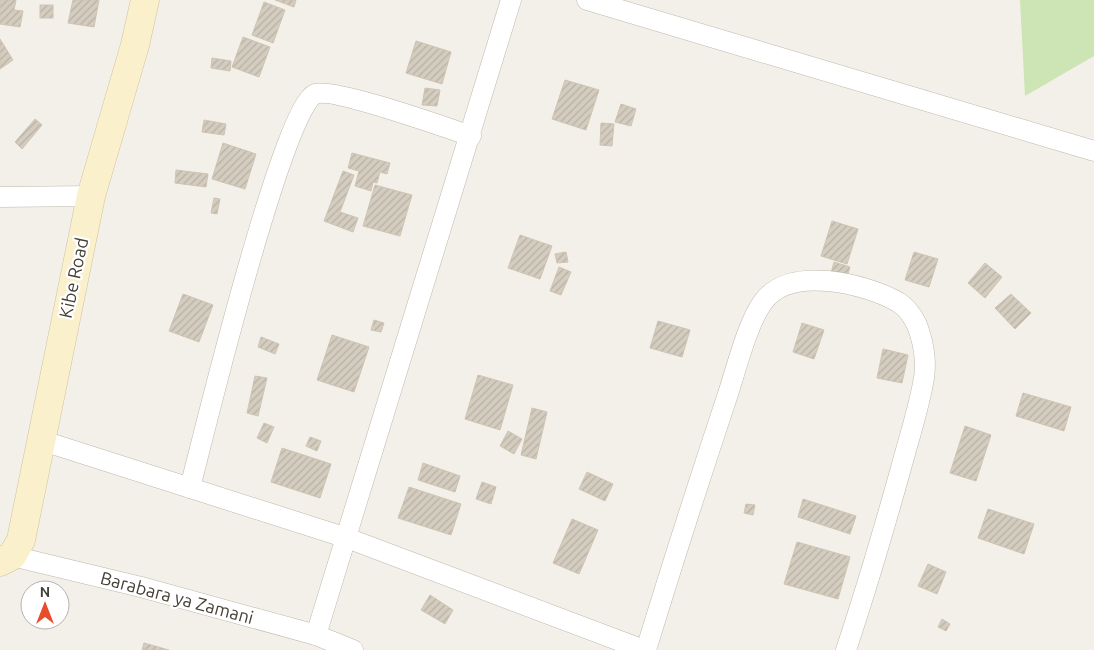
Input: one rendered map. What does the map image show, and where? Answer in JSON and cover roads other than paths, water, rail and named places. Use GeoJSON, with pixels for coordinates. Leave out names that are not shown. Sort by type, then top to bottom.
{"type":"FeatureCollection","features":[{"type":"Feature","properties":{"kind":"street","name":"Kibe Road"},"geometry":{"type":"LineString","coordinates":[[6,559],[21,540],[91,196],[135,45],[145,0]]}},
{"type":"Feature","properties":{"kind":"street"},"geometry":{"type":"LineString","coordinates":[[316,635],[471,136],[511,0]]}},
{"type":"Feature","properties":{"kind":"street"},"geometry":{"type":"LineString","coordinates":[[587,0],[1094,150]]}},
{"type":"Feature","properties":{"kind":"street"},"geometry":{"type":"LineString","coordinates":[[190,488],[222,363],[278,170],[304,105],[310,96],[317,93],[336,95],[394,111],[471,136]]}},
{"type":"Feature","properties":{"kind":"street"},"geometry":{"type":"LineString","coordinates":[[0,197],[91,196]]}},
{"type":"Feature","properties":{"kind":"street"},"geometry":{"type":"LineString","coordinates":[[40,440],[347,538],[645,650],[692,501],[748,335],[762,303],[776,288],[794,281],[812,280],[867,290],[899,302],[911,314],[920,332],[924,353],[925,376],[846,650]]}},
{"type":"Feature","properties":{"kind":"street","name":"Barabara ya Zamani"},"geometry":{"type":"LineString","coordinates":[[6,559],[141,587],[316,635],[353,650]]}}]}
